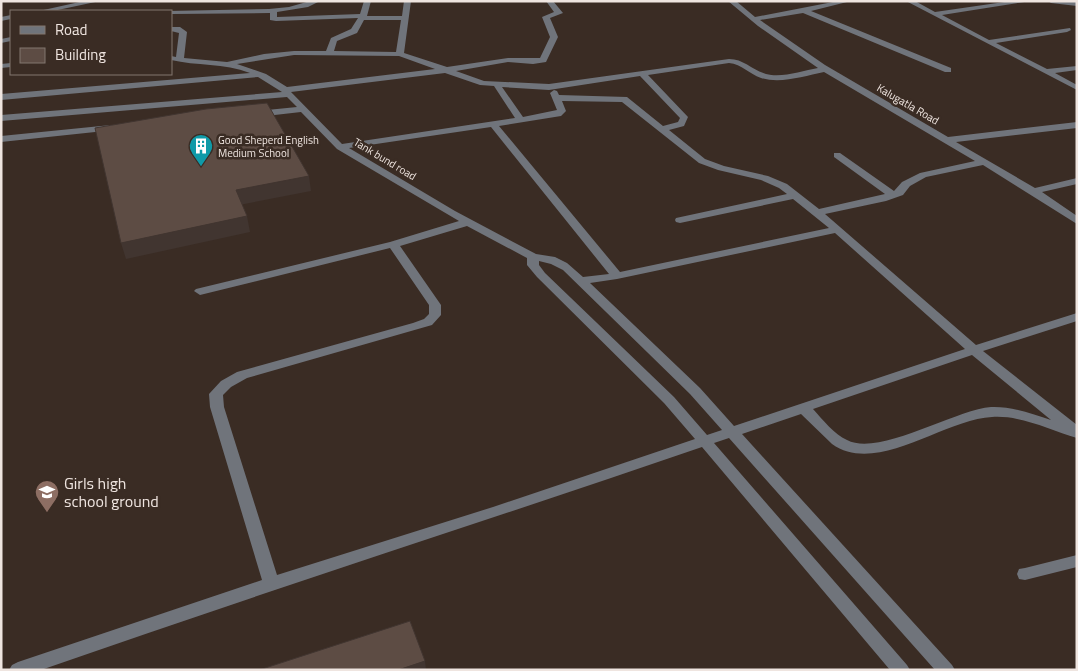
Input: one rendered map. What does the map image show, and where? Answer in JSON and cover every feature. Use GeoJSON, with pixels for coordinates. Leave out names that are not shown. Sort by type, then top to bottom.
{"type":"FeatureCollection","features":[{"type":"Feature","properties":{"kind":"street"},"geometry":{"type":"LineString","coordinates":[[48,10],[97,1]]}},
{"type":"Feature","properties":{"kind":"street"},"geometry":{"type":"LineString","coordinates":[[172,12],[274,10],[306,5],[318,1]]}},
{"type":"Feature","properties":{"kind":"street"},"geometry":{"type":"LineString","coordinates":[[329,53],[332,42],[354,30],[363,17],[368,1]]}},
{"type":"Feature","properties":{"kind":"street"},"geometry":{"type":"LineString","coordinates":[[400,54],[408,1]]}},
{"type":"Feature","properties":{"kind":"street"},"geometry":{"type":"LineString","coordinates":[[1,118],[287,92],[508,60],[533,62],[543,60],[554,37],[546,17],[559,13],[548,1]]}},
{"type":"Feature","properties":{"kind":"street","name":"Kalugatla Road"},"geometry":{"type":"LineString","coordinates":[[731,1],[782,41],[826,69],[1034,191],[1077,221]]}},
{"type":"Feature","properties":{"kind":"street"},"geometry":{"type":"LineString","coordinates":[[754,19],[804,11],[848,1]]}},
{"type":"Feature","properties":{"kind":"street"},"geometry":{"type":"LineString","coordinates":[[909,1],[1077,88]]}},
{"type":"Feature","properties":{"kind":"street"},"geometry":{"type":"LineString","coordinates":[[933,14],[1028,1]]}},
{"type":"Feature","properties":{"kind":"street"},"geometry":{"type":"LineString","coordinates":[[1052,1],[1077,4]]}},
{"type":"Feature","properties":{"kind":"street"},"geometry":{"type":"LineString","coordinates":[[172,10],[175,3]]}},
{"type":"Feature","properties":{"kind":"street"},"geometry":{"type":"LineString","coordinates":[[274,10],[273,18],[276,19],[405,18]]}},
{"type":"Feature","properties":{"kind":"street"},"geometry":{"type":"LineString","coordinates":[[804,11],[948,70]]}},
{"type":"Feature","properties":{"kind":"street"},"geometry":{"type":"LineString","coordinates":[[172,29],[183,32],[174,61]]}},
{"type":"Feature","properties":{"kind":"street"},"geometry":{"type":"LineString","coordinates":[[988,42],[1067,30]]}},
{"type":"Feature","properties":{"kind":"street"},"geometry":{"type":"LineString","coordinates":[[228,64],[280,54],[400,54],[474,80],[497,85],[549,87],[736,61],[758,74],[769,77],[826,69]]}},
{"type":"Feature","properties":{"kind":"street","name":"Tank bund road"},"geometry":{"type":"LineString","coordinates":[[174,61],[228,64],[260,74],[287,92],[340,147],[468,222],[533,257],[547,258],[558,262],[582,281],[694,391],[946,670]]}},
{"type":"Feature","properties":{"kind":"street"},"geometry":{"type":"LineString","coordinates":[[1047,72],[1077,68]]}},
{"type":"Feature","properties":{"kind":"street"},"geometry":{"type":"LineString","coordinates":[[1,97],[260,74]]}},
{"type":"Feature","properties":{"kind":"street"},"geometry":{"type":"LineString","coordinates":[[642,74],[684,118],[681,124],[662,129]]}},
{"type":"Feature","properties":{"kind":"street"},"geometry":{"type":"LineString","coordinates":[[497,85],[521,120]]}},
{"type":"Feature","properties":{"kind":"street"},"geometry":{"type":"LineString","coordinates":[[340,147],[558,114],[562,111],[557,98],[549,87]]}},
{"type":"Feature","properties":{"kind":"street"},"geometry":{"type":"LineString","coordinates":[[557,98],[624,100],[702,160],[721,168],[774,181],[796,195],[974,350],[1075,431]]}},
{"type":"Feature","properties":{"kind":"street"},"geometry":{"type":"LineString","coordinates":[[245,115],[303,109]]}},
{"type":"Feature","properties":{"kind":"street"},"geometry":{"type":"LineString","coordinates":[[493,124],[617,276]]}},
{"type":"Feature","properties":{"kind":"street"},"geometry":{"type":"LineString","coordinates":[[948,140],[1077,124]]}},
{"type":"Feature","properties":{"kind":"street"},"geometry":{"type":"LineString","coordinates":[[1,139],[118,128]]}},
{"type":"Feature","properties":{"kind":"street"},"geometry":{"type":"LineString","coordinates":[[837,154],[893,196]]}},
{"type":"Feature","properties":{"kind":"street"},"geometry":{"type":"LineString","coordinates":[[818,213],[893,196],[913,179],[923,175],[984,162]]}},
{"type":"Feature","properties":{"kind":"street"},"geometry":{"type":"LineString","coordinates":[[1034,191],[1077,181]]}},
{"type":"Feature","properties":{"kind":"street"},"geometry":{"type":"LineString","coordinates":[[680,220],[796,195]]}},
{"type":"Feature","properties":{"kind":"street"},"geometry":{"type":"LineString","coordinates":[[200,291],[393,244],[468,222]]}},
{"type":"Feature","properties":{"kind":"street"},"geometry":{"type":"LineString","coordinates":[[582,281],[617,276],[837,229]]}},
{"type":"Feature","properties":{"kind":"street"},"geometry":{"type":"LineString","coordinates":[[272,584],[217,407],[216,394],[226,384],[242,375],[428,322],[435,316],[435,305],[393,244]]}},
{"type":"Feature","properties":{"kind":"street"},"geometry":{"type":"LineString","coordinates":[[533,257],[533,265],[541,275],[669,400],[706,441],[901,670]]}},
{"type":"Feature","properties":{"kind":"street"},"geometry":{"type":"LineString","coordinates":[[18,670],[1077,317]]}},
{"type":"Feature","properties":{"kind":"street"},"geometry":{"type":"LineString","coordinates":[[803,408],[842,444],[857,450],[875,449],[975,415],[992,412],[1075,431]]}},
{"type":"Feature","properties":{"kind":"street"},"geometry":{"type":"LineString","coordinates":[[1025,574],[1077,561]]}},
{"type":"Feature","properties":{"kind":"building","name":"Good Sheperd English Medium School"},"geometry":{"type":"Polygon","coordinates":[[[267,103],[309,176],[236,190],[247,216],[121,243],[95,128],[206,109],[267,103]]]}},
{"type":"Feature","properties":{"kind":"building"},"geometry":{"type":"Polygon","coordinates":[[[410,621],[425,661],[398,670],[259,670],[410,621]]]}},
{"type":"Feature","properties":{"kind":"place","name":"Good Sheperd English Medium School"},"geometry":{"type":"Point","coordinates":[201,167]}},
{"type":"Feature","properties":{"kind":"place","name":"Girls high school ground"},"geometry":{"type":"Point","coordinates":[47,513]}}]}
